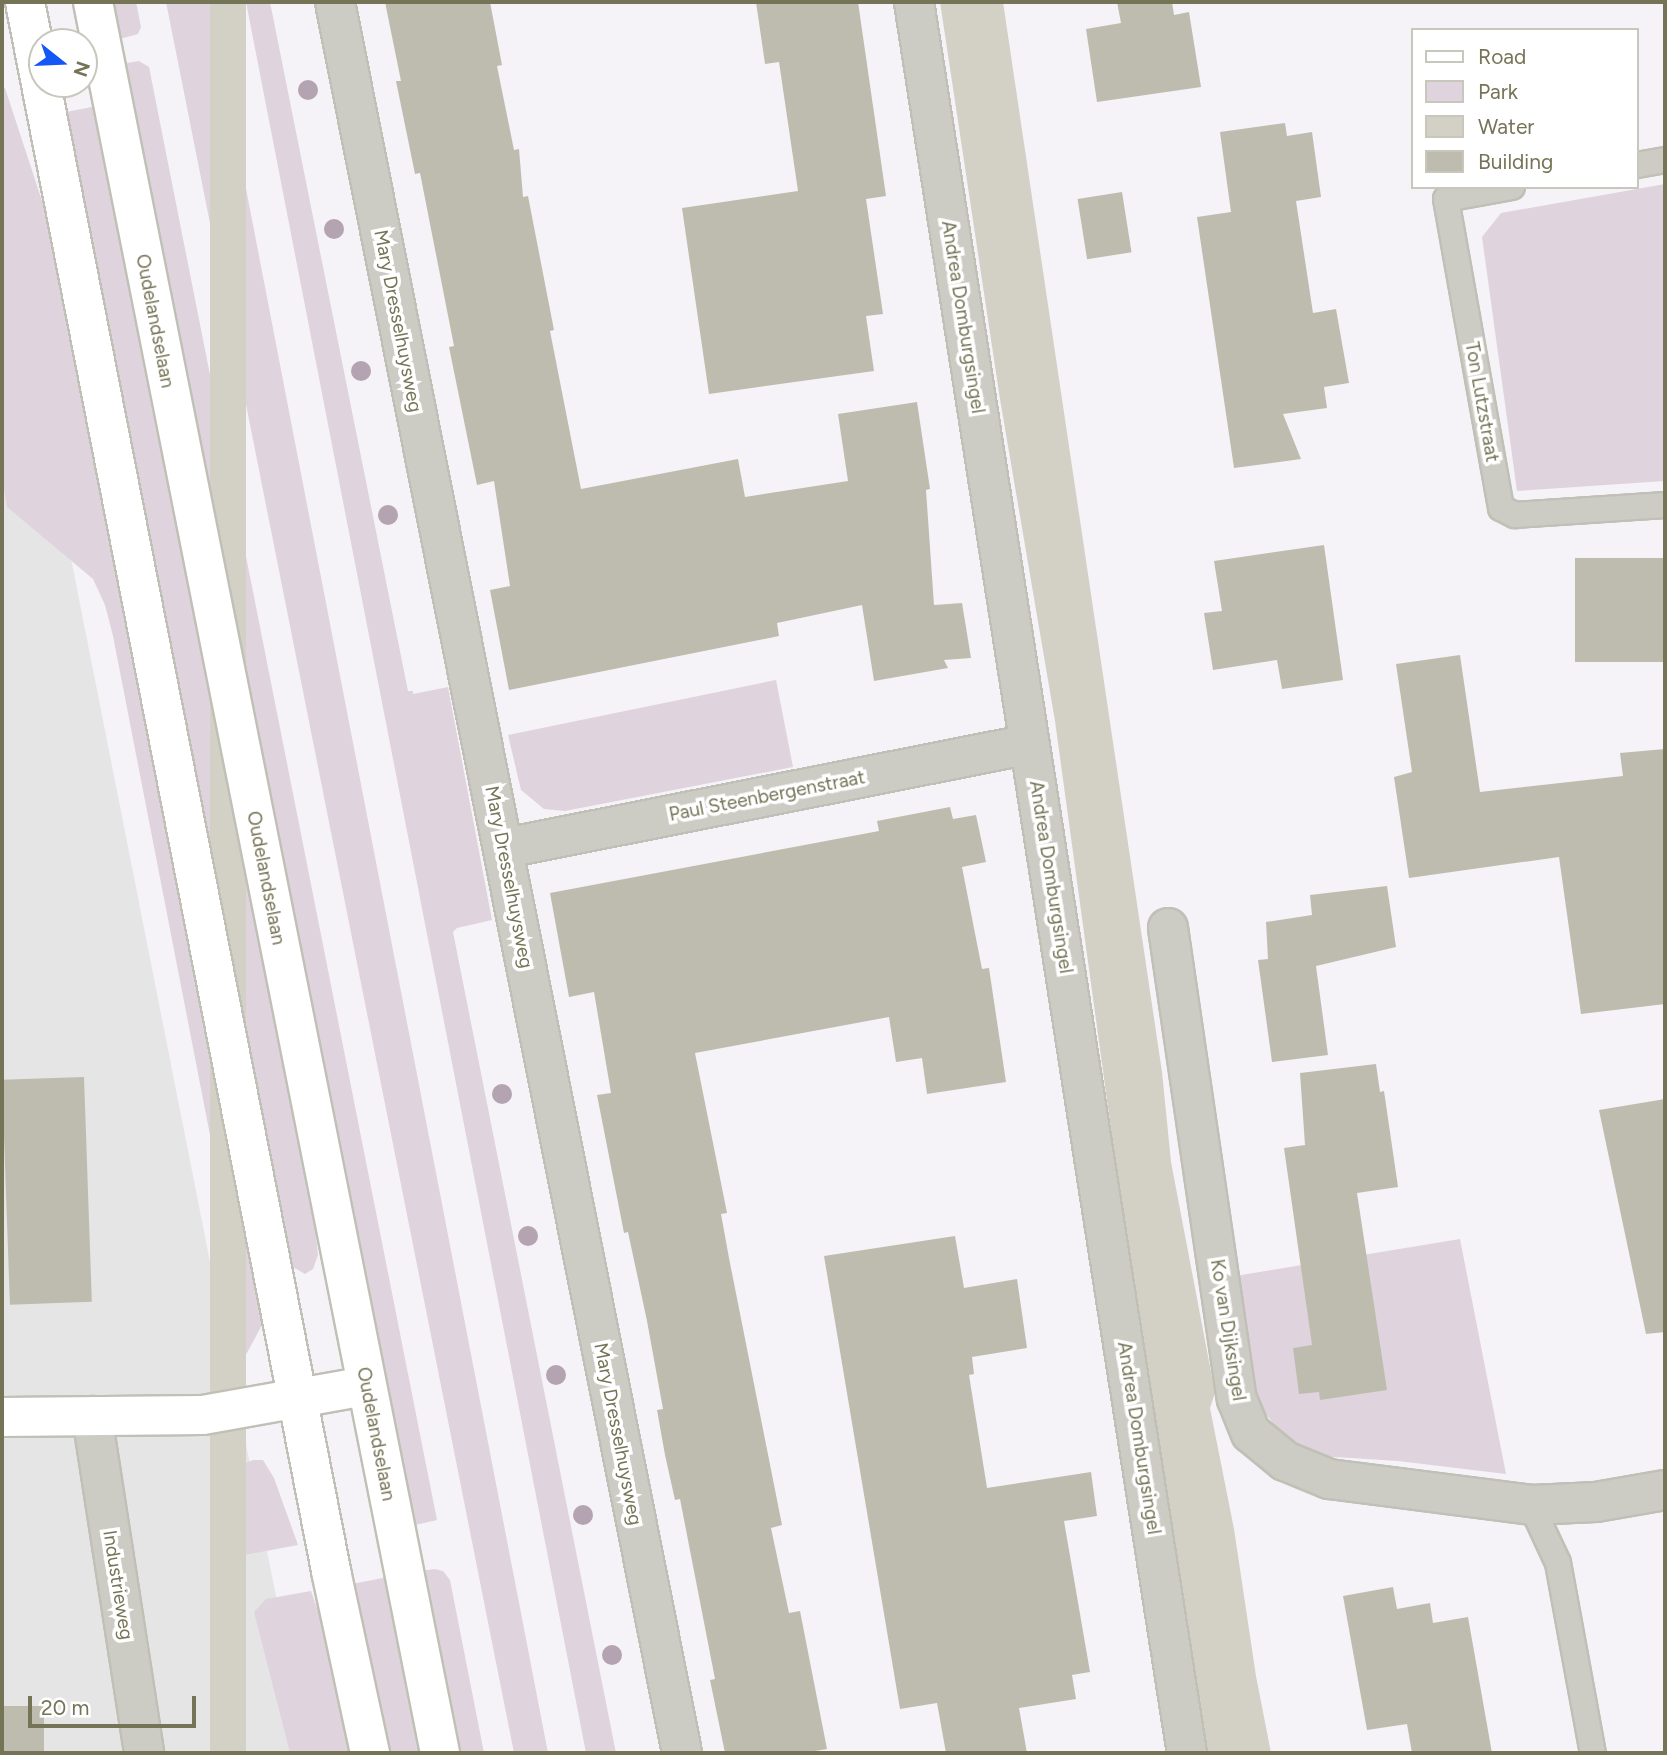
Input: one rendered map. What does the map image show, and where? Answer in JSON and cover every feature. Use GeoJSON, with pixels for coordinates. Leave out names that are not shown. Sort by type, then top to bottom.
{"type":"FeatureCollection","features":[{"type":"Feature","properties":{"kind":"main road"},"geometry":{"type":"LineString","coordinates":[[25,2],[370,1753]]}},
{"type":"Feature","properties":{"kind":"main road","name":"Oudelandselaan"},"geometry":{"type":"LineString","coordinates":[[93,2],[440,1753]]}},
{"type":"Feature","properties":{"kind":"main road"},"geometry":{"type":"LineString","coordinates":[[2,1417],[203,1415],[366,1386]]}},
{"type":"Feature","properties":{"kind":"street","name":"Mary Dresselhuysweg"},"geometry":{"type":"LineString","coordinates":[[335,2],[505,848],[551,1102],[682,1753]]}},
{"type":"Feature","properties":{"kind":"street","name":"Andrea Domburgsingel"},"geometry":{"type":"LineString","coordinates":[[914,2],[1188,1753]]}},
{"type":"Feature","properties":{"kind":"street","name":"Paul Steenbergenstraat"},"geometry":{"type":"LineString","coordinates":[[505,848],[1030,744]]}},
{"type":"Feature","properties":{"kind":"street","name":"Ko van Dijksingel"},"geometry":{"type":"LineString","coordinates":[[1168,929],[1237,1399],[1251,1433],[1285,1461],[1329,1479],[1531,1505],[1596,1502],[1665,1490]]}},
{"type":"Feature","properties":{"kind":"street","name":"Industrieweg"},"geometry":{"type":"LineString","coordinates":[[92,1416],[144,1753]]}},
{"type":"Feature","properties":{"kind":"lane"},"geometry":{"type":"LineString","coordinates":[[1639,165],[1665,160]]}},
{"type":"Feature","properties":{"kind":"lane","name":"Ton Lutzstraat"},"geometry":{"type":"LineString","coordinates":[[1501,189],[1446,199],[1501,508],[1515,515],[1665,505]]}},
{"type":"Feature","properties":{"kind":"lane"},"geometry":{"type":"LineString","coordinates":[[1531,1505],[1558,1563],[1593,1753]]}},
{"type":"Feature","properties":{"kind":"shaded area"},"geometry":{"type":"Polygon","coordinates":[[[2,209],[307,1753],[2,1753],[2,209]]]}},
{"type":"Feature","properties":{"kind":"green space"},"geometry":{"type":"Polygon","coordinates":[[[109,2],[136,2],[141,27],[138,34],[116,40],[109,2]]]}},
{"type":"Feature","properties":{"kind":"green space"},"geometry":{"type":"Polygon","coordinates":[[[166,2],[210,2],[548,1753],[514,1753],[166,2]]]}},
{"type":"Feature","properties":{"kind":"green space"},"geometry":{"type":"Polygon","coordinates":[[[246,2],[270,2],[408,691],[413,691],[413,694],[448,687],[492,920],[457,928],[453,932],[616,1753],[586,1753],[246,2]]]}},
{"type":"Feature","properties":{"kind":"green space"},"geometry":{"type":"Polygon","coordinates":[[[139,61],[149,67],[437,1520],[411,1526],[121,64],[139,61]]]}},
{"type":"Feature","properties":{"kind":"green space"},"geometry":{"type":"Polygon","coordinates":[[[5,88],[64,268],[263,1323],[247,1353],[236,1364],[216,1375],[221,1224],[216,1166],[113,636],[105,605],[93,579],[7,507],[2,478],[2,89],[5,88]]]}},
{"type":"Feature","properties":{"kind":"green space"},"geometry":{"type":"Polygon","coordinates":[[[102,105],[306,1133],[318,1255],[313,1269],[305,1274],[293,1267],[288,1259],[61,113],[102,105]]]}},
{"type":"Feature","properties":{"kind":"green space"},"geometry":{"type":"Polygon","coordinates":[[[1665,184],[1665,481],[1517,491],[1482,237],[1501,213],[1665,184]]]}},
{"type":"Feature","properties":{"kind":"green space"},"geometry":{"type":"Polygon","coordinates":[[[776,680],[793,767],[565,811],[544,809],[521,790],[508,735],[776,680]]]}},
{"type":"Feature","properties":{"kind":"green space"},"geometry":{"type":"Polygon","coordinates":[[[1460,1239],[1506,1474],[1398,1461],[1319,1456],[1292,1447],[1258,1404],[1235,1276],[1460,1239]]]}},
{"type":"Feature","properties":{"kind":"green space"},"geometry":{"type":"Polygon","coordinates":[[[263,1460],[274,1478],[298,1545],[244,1555],[232,1480],[242,1464],[263,1460]]]}},
{"type":"Feature","properties":{"kind":"green space"},"geometry":{"type":"Polygon","coordinates":[[[420,1571],[443,1571],[450,1580],[484,1753],[456,1753],[420,1571]]]}},
{"type":"Feature","properties":{"kind":"green space"},"geometry":{"type":"Polygon","coordinates":[[[393,1576],[427,1753],[384,1753],[351,1584],[393,1576]]]}},
{"type":"Feature","properties":{"kind":"green space"},"geometry":{"type":"Polygon","coordinates":[[[311,1591],[346,1690],[358,1753],[290,1753],[254,1612],[266,1599],[311,1591]]]}},
{"type":"Feature","properties":{"kind":"water"},"geometry":{"type":"Polygon","coordinates":[[[210,2],[246,2],[246,1753],[210,1753],[210,2]]]}},
{"type":"Feature","properties":{"kind":"water"},"geometry":{"type":"Polygon","coordinates":[[[940,2],[1003,2],[1162,1072],[1171,1162],[1215,1393],[1210,1408],[1234,1529],[1256,1676],[1271,1753],[1204,1753],[1127,1246],[1055,721],[1000,399],[940,2]]]}},
{"type":"Feature","properties":{"kind":"building"},"geometry":{"type":"Polygon","coordinates":[[[385,2],[490,2],[502,65],[497,66],[514,150],[519,149],[523,197],[528,196],[554,330],[550,331],[581,489],[738,459],[745,497],[848,481],[838,414],[917,402],[930,489],[926,490],[934,605],[962,603],[971,658],[944,660],[948,668],[874,681],[862,605],[777,623],[779,636],[509,690],[490,590],[510,586],[494,481],[477,485],[449,347],[454,346],[420,173],[415,174],[396,81],[401,81],[385,2]]]}},
{"type":"Feature","properties":{"kind":"building"},"geometry":{"type":"Polygon","coordinates":[[[756,2],[858,2],[886,196],[866,199],[883,314],[866,316],[874,371],[709,394],[682,208],[798,191],[779,62],[765,64],[756,2]]]}},
{"type":"Feature","properties":{"kind":"building"},"geometry":{"type":"Polygon","coordinates":[[[1117,2],[1172,2],[1174,15],[1189,12],[1201,87],[1097,102],[1086,29],[1121,23],[1117,2]]]}},
{"type":"Feature","properties":{"kind":"building"},"geometry":{"type":"Polygon","coordinates":[[[1285,123],[1287,136],[1312,132],[1321,197],[1296,201],[1313,313],[1336,309],[1349,383],[1324,387],[1327,408],[1283,414],[1301,459],[1234,468],[1197,217],[1231,212],[1220,132],[1285,123]]]}},
{"type":"Feature","properties":{"kind":"building"},"geometry":{"type":"Polygon","coordinates":[[[1122,192],[1132,252],[1087,259],[1078,199],[1122,192]]]}},
{"type":"Feature","properties":{"kind":"building"},"geometry":{"type":"Polygon","coordinates":[[[1324,545],[1343,680],[1282,689],[1277,660],[1213,670],[1204,613],[1222,611],[1214,561],[1324,545]]]}},
{"type":"Feature","properties":{"kind":"building"},"geometry":{"type":"Polygon","coordinates":[[[1575,558],[1665,558],[1665,662],[1575,662],[1575,558]]]}},
{"type":"Feature","properties":{"kind":"building"},"geometry":{"type":"Polygon","coordinates":[[[1460,655],[1480,792],[1623,776],[1620,753],[1665,749],[1665,1004],[1581,1014],[1559,857],[1409,878],[1394,777],[1412,772],[1396,664],[1460,655]]]}},
{"type":"Feature","properties":{"kind":"building"},"geometry":{"type":"Polygon","coordinates":[[[950,807],[953,819],[976,815],[986,862],[962,867],[982,969],[989,968],[1006,1082],[927,1094],[922,1058],[896,1062],[889,1017],[695,1053],[727,1213],[721,1214],[729,1258],[782,1525],[771,1528],[789,1613],[800,1611],[827,1749],[803,1753],[725,1753],[710,1680],[715,1679],[680,1499],[675,1500],[665,1455],[657,1410],[663,1409],[647,1321],[628,1232],[624,1233],[597,1095],[611,1093],[594,992],[569,997],[550,893],[879,831],[877,821],[950,807]]]}},
{"type":"Feature","properties":{"kind":"building"},"geometry":{"type":"Polygon","coordinates":[[[1387,886],[1396,947],[1316,966],[1328,1055],[1272,1062],[1258,960],[1268,959],[1266,922],[1312,915],[1310,895],[1387,886]]]}},
{"type":"Feature","properties":{"kind":"building"},"geometry":{"type":"Polygon","coordinates":[[[1376,1064],[1380,1092],[1384,1091],[1398,1187],[1357,1193],[1387,1390],[1320,1400],[1319,1392],[1299,1394],[1293,1348],[1312,1345],[1284,1148],[1305,1145],[1300,1073],[1376,1064]]]}},
{"type":"Feature","properties":{"kind":"building"},"geometry":{"type":"Polygon","coordinates":[[[84,1077],[92,1302],[10,1305],[2,1080],[84,1077]]]}},
{"type":"Feature","properties":{"kind":"building"},"geometry":{"type":"Polygon","coordinates":[[[1665,1099],[1665,1332],[1646,1334],[1599,1110],[1665,1099]]]}},
{"type":"Feature","properties":{"kind":"building"},"geometry":{"type":"Polygon","coordinates":[[[955,1236],[964,1288],[1017,1279],[1027,1348],[972,1357],[974,1374],[969,1375],[987,1488],[1091,1472],[1097,1516],[1064,1521],[1090,1672],[1072,1675],[1076,1699],[1019,1708],[1027,1753],[946,1753],[937,1703],[900,1709],[824,1256],[955,1236]]]}},
{"type":"Feature","properties":{"kind":"building"},"geometry":{"type":"Polygon","coordinates":[[[1393,1587],[1397,1609],[1430,1603],[1433,1623],[1468,1617],[1492,1753],[1412,1753],[1407,1724],[1367,1730],[1343,1596],[1393,1587]]]}},
{"type":"Feature","properties":{"kind":"building"},"geometry":{"type":"Polygon","coordinates":[[[2,1706],[44,1706],[44,1753],[2,1753],[2,1706]]]}}]}
